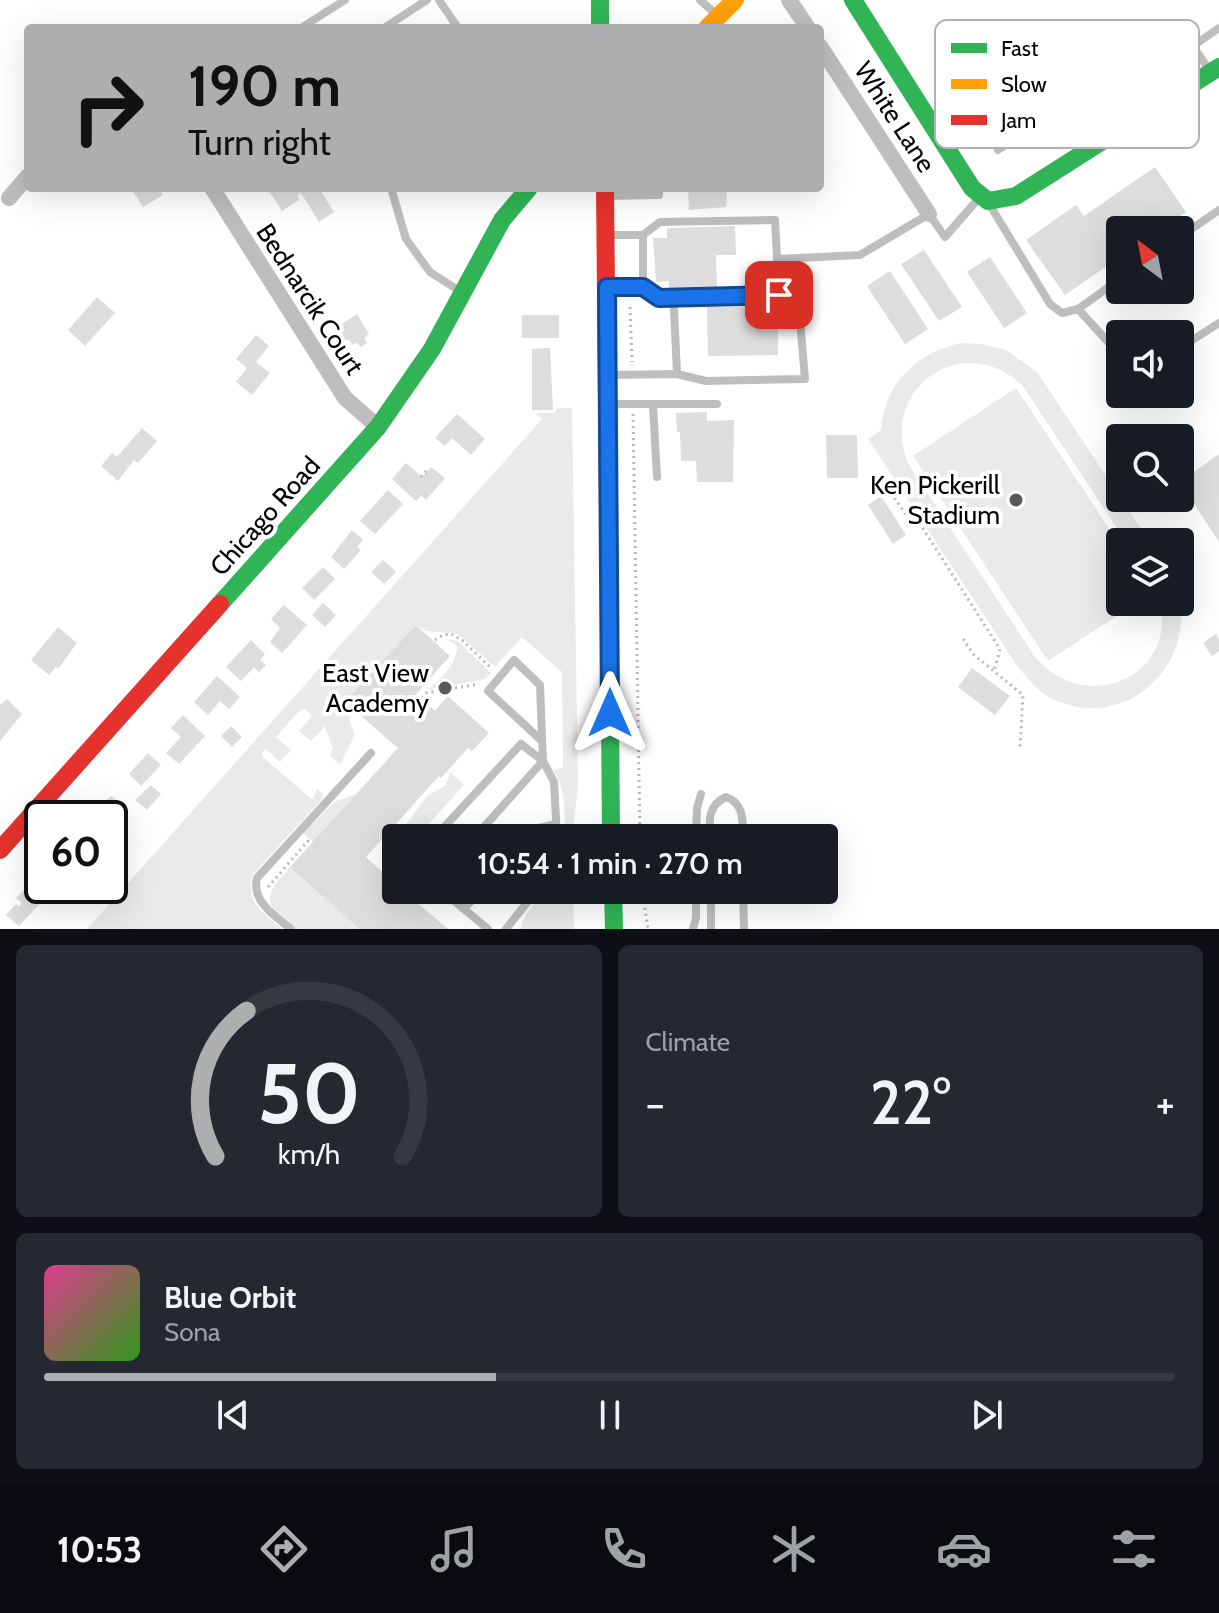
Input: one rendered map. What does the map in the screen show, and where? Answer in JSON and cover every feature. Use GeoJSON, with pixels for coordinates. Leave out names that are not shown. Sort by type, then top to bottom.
{"type":"FeatureCollection","features":[{"type":"Feature","properties":{"kind":"main road"},"geometry":{"type":"LineString","coordinates":[[600,0],[600,24]]}},
{"type":"Feature","properties":{"kind":"main road"},"geometry":{"type":"LineString","coordinates":[[712,22],[735,0]]}},
{"type":"Feature","properties":{"kind":"main road"},"geometry":{"type":"LineString","coordinates":[[853,0],[935,130]]}},
{"type":"Feature","properties":{"kind":"main road"},"geometry":{"type":"LineString","coordinates":[[947,148],[972,188],[984,199],[1016,196],[1090,148]]}},
{"type":"Feature","properties":{"kind":"main road","name":"Chicago Road"},"geometry":{"type":"LineString","coordinates":[[0,850],[378,427],[432,349],[502,220],[526,192]]}},
{"type":"Feature","properties":{"kind":"main road"},"geometry":{"type":"LineString","coordinates":[[605,192],[611,824]]}},
{"type":"Feature","properties":{"kind":"main road"},"geometry":{"type":"LineString","coordinates":[[613,904],[614,929]]}},
{"type":"Feature","properties":{"kind":"street"},"geometry":{"type":"LineString","coordinates":[[789,0],[805,24]]}},
{"type":"Feature","properties":{"kind":"street","name":"White Lane"},"geometry":{"type":"LineString","coordinates":[[824,52],[929,214]]}},
{"type":"Feature","properties":{"kind":"street"},"geometry":{"type":"LineString","coordinates":[[9,198],[24,181]]}},
{"type":"Feature","properties":{"kind":"street","name":"Bednarcik Court"},"geometry":{"type":"LineString","coordinates":[[215,192],[345,398],[378,427]]}},
{"type":"Feature","properties":{"kind":"lane"},"geometry":{"type":"LineString","coordinates":[[307,24],[345,0]]}},
{"type":"Feature","properties":{"kind":"lane"},"geometry":{"type":"LineString","coordinates":[[390,24],[427,0]]}},
{"type":"Feature","properties":{"kind":"lane"},"geometry":{"type":"LineString","coordinates":[[439,0],[455,24]]}},
{"type":"Feature","properties":{"kind":"lane"},"geometry":{"type":"LineString","coordinates":[[700,0],[712,22]]}},
{"type":"Feature","properties":{"kind":"lane"},"geometry":{"type":"LineString","coordinates":[[1199,42],[1219,28]]}},
{"type":"Feature","properties":{"kind":"lane"},"geometry":{"type":"LineString","coordinates":[[1199,53],[1216,74]]}},
{"type":"Feature","properties":{"kind":"lane"},"geometry":{"type":"LineString","coordinates":[[395,192],[406,239],[430,272],[463,293]]}},
{"type":"Feature","properties":{"kind":"lane"},"geometry":{"type":"LineString","coordinates":[[605,192],[659,195],[659,192]]}},
{"type":"Feature","properties":{"kind":"lane"},"geometry":{"type":"LineString","coordinates":[[778,259],[860,255],[929,214],[945,237],[984,199],[1050,304],[1062,313],[1078,309],[1106,289]]}},
{"type":"Feature","properties":{"kind":"lane"},"geometry":{"type":"LineString","coordinates":[[1194,227],[1219,210]]}},
{"type":"Feature","properties":{"kind":"lane"},"geometry":{"type":"LineString","coordinates":[[606,235],[643,235],[660,222],[775,220],[779,295],[659,298],[643,287],[607,287]]}},
{"type":"Feature","properties":{"kind":"lane"},"geometry":{"type":"LineString","coordinates":[[643,235],[643,287]]}},
{"type":"Feature","properties":{"kind":"lane"},"geometry":{"type":"LineString","coordinates":[[674,309],[677,374]]}},
{"type":"Feature","properties":{"kind":"lane"},"geometry":{"type":"LineString","coordinates":[[1078,309],[1106,340]]}},
{"type":"Feature","properties":{"kind":"lane"},"geometry":{"type":"LineString","coordinates":[[609,375],[677,374],[706,381],[805,379],[800,320]]}},
{"type":"Feature","properties":{"kind":"lane"},"geometry":{"type":"LineString","coordinates":[[1194,339],[1219,323]]}},
{"type":"Feature","properties":{"kind":"lane"},"geometry":{"type":"LineString","coordinates":[[609,403],[717,404]]}},
{"type":"Feature","properties":{"kind":"lane"},"geometry":{"type":"LineString","coordinates":[[653,405],[657,477]]}},
{"type":"Feature","properties":{"kind":"lane"},"geometry":{"type":"LineString","coordinates":[[487,824],[543,761],[540,685],[514,660],[488,691],[542,741]]}},
{"type":"Feature","properties":{"kind":"lane"},"geometry":{"type":"LineString","coordinates":[[447,824],[521,744],[543,761],[554,782],[556,824]]}},
{"type":"Feature","properties":{"kind":"lane"},"geometry":{"type":"LineString","coordinates":[[291,929],[262,902],[255,888],[257,878],[371,753]]}},
{"type":"Feature","properties":{"kind":"lane"},"geometry":{"type":"LineString","coordinates":[[696,824],[701,794]]}},
{"type":"Feature","properties":{"kind":"lane"},"geometry":{"type":"LineString","coordinates":[[711,824],[712,808],[726,797],[736,803],[743,816],[743,824]]}},
{"type":"Feature","properties":{"kind":"lane"},"geometry":{"type":"LineString","coordinates":[[458,904],[488,929]]}},
{"type":"Feature","properties":{"kind":"lane"},"geometry":{"type":"LineString","coordinates":[[464,909],[468,904]]}},
{"type":"Feature","properties":{"kind":"lane"},"geometry":{"type":"LineString","coordinates":[[506,929],[526,904]]}},
{"type":"Feature","properties":{"kind":"lane"},"geometry":{"type":"LineString","coordinates":[[693,929],[696,904]]}},
{"type":"Feature","properties":{"kind":"lane"},"geometry":{"type":"LineString","coordinates":[[711,904],[711,929]]}},
{"type":"Feature","properties":{"kind":"lane"},"geometry":{"type":"LineString","coordinates":[[743,904],[744,929]]}},
{"type":"Feature","properties":{"kind":"path"},"geometry":{"type":"LineString","coordinates":[[630,307],[632,361]]}},
{"type":"Feature","properties":{"kind":"path"},"geometry":{"type":"LineString","coordinates":[[633,414],[640,824]]}},
{"type":"Feature","properties":{"kind":"path"},"geometry":{"type":"LineString","coordinates":[[421,477],[427,470]]}},
{"type":"Feature","properties":{"kind":"path"},"geometry":{"type":"LineString","coordinates":[[881,478],[906,515],[920,524],[1000,649],[994,671]]}},
{"type":"Feature","properties":{"kind":"path"},"geometry":{"type":"LineString","coordinates":[[435,640],[443,635],[456,636],[492,669]]}},
{"type":"Feature","properties":{"kind":"path"},"geometry":{"type":"LineString","coordinates":[[963,639],[974,655],[1023,695],[1020,748]]}},
{"type":"Feature","properties":{"kind":"path"},"geometry":{"type":"LineString","coordinates":[[422,698],[426,693],[479,684]]}},
{"type":"Feature","properties":{"kind":"path"},"geometry":{"type":"LineString","coordinates":[[262,902],[270,885],[308,841],[304,838]]}},
{"type":"Feature","properties":{"kind":"path"},"geometry":{"type":"LineString","coordinates":[[644,904],[648,929]]}},
{"type":"Feature","properties":{"kind":"shaded area"},"geometry":{"type":"Polygon","coordinates":[[[961,343],[1006,350],[1037,372],[1106,476],[1106,512],[1023,386],[1000,370],[976,363],[952,365],[932,375],[915,391],[905,412],[902,437],[909,465],[1035,657],[1055,675],[1078,684],[1101,686],[1123,680],[1141,668],[1155,651],[1162,629],[1161,616],[1181,616],[1174,652],[1161,674],[1143,692],[1121,703],[1096,708],[1070,705],[1044,694],[1033,685],[1018,667],[868,439],[881,430],[884,413],[896,384],[917,363],[961,343]]]}},
{"type":"Feature","properties":{"kind":"shaded area","name":"Ken Pickerill Stadium"},"geometry":{"type":"Polygon","coordinates":[[[1016,388],[1109,528],[1106,528],[1106,616],[1117,616],[1048,661],[913,456],[1016,388]]]}},
{"type":"Feature","properties":{"kind":"shaded area"},"geometry":{"type":"Polygon","coordinates":[[[558,408],[572,408],[578,787],[574,824],[565,824],[563,794],[553,770],[563,768],[562,672],[522,637],[495,667],[458,634],[426,631],[416,625],[346,702],[354,710],[349,720],[355,735],[340,765],[330,755],[333,749],[325,726],[311,741],[299,731],[312,716],[305,709],[300,710],[276,737],[291,750],[280,762],[266,749],[262,753],[309,797],[313,799],[317,789],[323,794],[322,799],[253,874],[253,899],[262,912],[282,929],[87,929],[109,904],[128,904],[128,883],[543,418],[537,413],[554,413],[558,408]]]}},
{"type":"Feature","properties":{"kind":"shaded area"},"geometry":{"type":"Polygon","coordinates":[[[1106,512],[1130,512],[1141,528],[1117,528],[1106,512]]]}},
{"type":"Feature","properties":{"kind":"shaded area"},"geometry":{"type":"Polygon","coordinates":[[[447,639],[458,641],[491,673],[485,679],[427,690],[455,659],[457,646],[447,639]]]}},
{"type":"Feature","properties":{"kind":"shaded area"},"geometry":{"type":"Polygon","coordinates":[[[450,772],[464,785],[429,824],[406,824],[427,796],[446,785],[450,772]]]}},
{"type":"Feature","properties":{"kind":"shaded area"},"geometry":{"type":"Polygon","coordinates":[[[356,794],[313,842],[303,833],[334,802],[356,794]]]}},
{"type":"Feature","properties":{"kind":"shaded area"},"geometry":{"type":"Polygon","coordinates":[[[290,867],[359,929],[297,929],[272,907],[272,890],[290,867]]]}},
{"type":"Feature","properties":{"kind":"shaded area"},"geometry":{"type":"Polygon","coordinates":[[[534,904],[573,904],[574,929],[521,929],[534,904]]]}},
{"type":"Feature","properties":{"kind":"building"},"geometry":{"type":"Polygon","coordinates":[[[1155,167],[1186,212],[1180,216],[1106,216],[1106,267],[1065,295],[1026,240],[1076,205],[1084,216],[1155,167]]]}},
{"type":"Feature","properties":{"kind":"building"},"geometry":{"type":"Polygon","coordinates":[[[134,192],[161,192],[163,195],[143,207],[134,192]]]}},
{"type":"Feature","properties":{"kind":"building"},"geometry":{"type":"Polygon","coordinates":[[[270,192],[322,192],[334,212],[319,222],[301,193],[297,196],[299,200],[282,211],[270,192]]]}},
{"type":"Feature","properties":{"kind":"building"},"geometry":{"type":"Polygon","coordinates":[[[688,192],[727,192],[726,207],[689,210],[688,192]]]}},
{"type":"Feature","properties":{"kind":"building"},"geometry":{"type":"Polygon","coordinates":[[[735,226],[736,255],[716,255],[717,294],[669,295],[669,281],[656,282],[653,238],[667,238],[667,228],[735,226]]]}},
{"type":"Feature","properties":{"kind":"building"},"geometry":{"type":"Polygon","coordinates":[[[924,250],[962,307],[939,321],[901,264],[924,250]]]}},
{"type":"Feature","properties":{"kind":"building"},"geometry":{"type":"Polygon","coordinates":[[[990,257],[1027,313],[1004,328],[967,272],[990,257]]]}},
{"type":"Feature","properties":{"kind":"building"},"geometry":{"type":"Polygon","coordinates":[[[890,271],[928,329],[905,344],[867,286],[890,271]]]}},
{"type":"Feature","properties":{"kind":"building"},"geometry":{"type":"Polygon","coordinates":[[[97,297],[115,313],[85,346],[68,330],[97,297]]]}},
{"type":"Feature","properties":{"kind":"building"},"geometry":{"type":"Polygon","coordinates":[[[778,306],[778,355],[708,356],[707,307],[778,306]]]}},
{"type":"Feature","properties":{"kind":"building"},"geometry":{"type":"Polygon","coordinates":[[[357,314],[369,334],[364,338],[367,343],[360,347],[357,342],[353,345],[348,339],[343,342],[338,335],[344,331],[340,325],[357,314]]]}},
{"type":"Feature","properties":{"kind":"building"},"geometry":{"type":"Polygon","coordinates":[[[522,315],[559,315],[559,338],[522,338],[522,315]]]}},
{"type":"Feature","properties":{"kind":"building"},"geometry":{"type":"Polygon","coordinates":[[[256,335],[269,346],[256,362],[270,373],[252,395],[236,382],[247,368],[236,359],[256,335]]]}},
{"type":"Feature","properties":{"kind":"building"},"geometry":{"type":"Polygon","coordinates":[[[550,348],[553,410],[532,410],[532,349],[550,348]]]}},
{"type":"Feature","properties":{"kind":"building"},"geometry":{"type":"Polygon","coordinates":[[[707,412],[707,421],[734,420],[733,482],[697,482],[696,461],[681,461],[676,413],[707,412]]]}},
{"type":"Feature","properties":{"kind":"building"},"geometry":{"type":"Polygon","coordinates":[[[457,414],[485,439],[471,455],[452,438],[445,446],[435,438],[457,414]]]}},
{"type":"Feature","properties":{"kind":"building"},"geometry":{"type":"Polygon","coordinates":[[[142,428],[157,441],[138,463],[134,460],[118,481],[101,466],[112,453],[117,457],[142,428]]]}},
{"type":"Feature","properties":{"kind":"building"},"geometry":{"type":"Polygon","coordinates":[[[826,435],[857,435],[858,478],[827,478],[826,435]]]}},
{"type":"Feature","properties":{"kind":"building"},"geometry":{"type":"Polygon","coordinates":[[[1219,454],[1219,542],[1194,504],[1194,472],[1219,454]]]}},
{"type":"Feature","properties":{"kind":"building"},"geometry":{"type":"Polygon","coordinates":[[[406,463],[422,477],[431,467],[445,478],[426,500],[421,496],[416,501],[392,479],[406,463]]]}},
{"type":"Feature","properties":{"kind":"building"},"geometry":{"type":"Polygon","coordinates":[[[388,490],[403,504],[375,534],[360,521],[388,490]]]}},
{"type":"Feature","properties":{"kind":"building"},"geometry":{"type":"Polygon","coordinates":[[[881,496],[906,535],[893,544],[868,505],[881,496]]]}},
{"type":"Feature","properties":{"kind":"building"},"geometry":{"type":"Polygon","coordinates":[[[352,530],[363,540],[357,547],[361,550],[344,569],[331,557],[352,530]]]}},
{"type":"Feature","properties":{"kind":"building"},"geometry":{"type":"Polygon","coordinates":[[[383,560],[396,572],[384,584],[371,572],[383,560]]]}},
{"type":"Feature","properties":{"kind":"building"},"geometry":{"type":"Polygon","coordinates":[[[323,567],[335,579],[314,600],[302,588],[323,567]]]}},
{"type":"Feature","properties":{"kind":"building"},"geometry":{"type":"Polygon","coordinates":[[[323,603],[336,615],[325,627],[312,615],[323,603]]]}},
{"type":"Feature","properties":{"kind":"building"},"geometry":{"type":"Polygon","coordinates":[[[284,605],[307,625],[282,653],[270,642],[280,628],[271,619],[284,605]]]}},
{"type":"Feature","properties":{"kind":"building"},"geometry":{"type":"Polygon","coordinates":[[[416,625],[450,656],[416,694],[435,711],[448,696],[489,733],[472,751],[468,748],[441,778],[439,776],[396,824],[382,824],[382,839],[366,857],[382,872],[382,904],[419,904],[448,929],[359,929],[290,867],[398,748],[345,702],[416,625]]]}},
{"type":"Feature","properties":{"kind":"building"},"geometry":{"type":"Polygon","coordinates":[[[58,627],[77,643],[58,669],[56,667],[49,675],[31,660],[58,627]]]}},
{"type":"Feature","properties":{"kind":"building"},"geometry":{"type":"Polygon","coordinates":[[[1216,634],[1219,651],[1212,656],[1203,643],[1216,634]]]}},
{"type":"Feature","properties":{"kind":"building"},"geometry":{"type":"Polygon","coordinates":[[[251,640],[265,654],[260,660],[266,665],[259,672],[254,667],[241,681],[226,667],[251,640]]]}},
{"type":"Feature","properties":{"kind":"building"},"geometry":{"type":"Polygon","coordinates":[[[972,668],[1010,696],[995,715],[958,687],[972,668]]]}},
{"type":"Feature","properties":{"kind":"building"},"geometry":{"type":"Polygon","coordinates":[[[217,676],[240,697],[229,709],[220,701],[208,715],[194,702],[217,676]]]}},
{"type":"Feature","properties":{"kind":"building"},"geometry":{"type":"Polygon","coordinates":[[[7,699],[22,714],[0,741],[0,705],[7,699]]]}},
{"type":"Feature","properties":{"kind":"building"},"geometry":{"type":"Polygon","coordinates":[[[183,715],[205,736],[179,764],[166,753],[181,737],[171,728],[183,715]]]}},
{"type":"Feature","properties":{"kind":"building"},"geometry":{"type":"Polygon","coordinates":[[[231,726],[242,737],[232,747],[221,736],[231,726]]]}},
{"type":"Feature","properties":{"kind":"building"},"geometry":{"type":"Polygon","coordinates":[[[148,753],[161,765],[141,786],[129,774],[148,753]]]}},
{"type":"Feature","properties":{"kind":"building"},"geometry":{"type":"Polygon","coordinates":[[[151,785],[161,794],[147,810],[135,800],[151,785]]]}},
{"type":"Feature","properties":{"kind":"building"},"geometry":{"type":"Polygon","coordinates":[[[24,890],[24,904],[40,904],[19,926],[6,915],[16,904],[19,906],[22,903],[16,898],[24,890]]]}},
{"type":"Feature","properties":{"kind":"traffic: fast"},"geometry":{"type":"LineString","coordinates":[[600,0],[600,24]]}},
{"type":"Feature","properties":{"kind":"traffic: fast"},"geometry":{"type":"LineString","coordinates":[[853,0],[935,130]]}},
{"type":"Feature","properties":{"kind":"traffic: fast"},"geometry":{"type":"LineString","coordinates":[[1199,80],[1219,67]]}},
{"type":"Feature","properties":{"kind":"traffic: fast"},"geometry":{"type":"LineString","coordinates":[[947,148],[972,188],[988,201],[1016,196],[1092,148]]}},
{"type":"Feature","properties":{"kind":"traffic: fast"},"geometry":{"type":"LineString","coordinates":[[220,604],[378,427],[432,349],[502,220],[526,192]]}},
{"type":"Feature","properties":{"kind":"traffic: fast"},"geometry":{"type":"LineString","coordinates":[[610,710],[611,824]]}},
{"type":"Feature","properties":{"kind":"traffic: fast"},"geometry":{"type":"LineString","coordinates":[[613,904],[614,929]]}},
{"type":"Feature","properties":{"kind":"traffic: slow"},"geometry":{"type":"LineString","coordinates":[[711,24],[735,0]]}},
{"type":"Feature","properties":{"kind":"traffic: jam"},"geometry":{"type":"LineString","coordinates":[[605,192],[610,710]]}},
{"type":"Feature","properties":{"kind":"traffic: jam"},"geometry":{"type":"LineString","coordinates":[[0,850],[220,604]]}},
{"type":"Feature","properties":{"kind":"place","name":"Ken Pickerill Stadium"},"geometry":{"type":"Point","coordinates":[1016,500]}},
{"type":"Feature","properties":{"kind":"place","name":"East View Academy"},"geometry":{"type":"Point","coordinates":[445,688]}},
{"type":"Feature","properties":{"kind":"route"},"geometry":{"type":"LineString","coordinates":[[610,713],[607,287],[643,287],[659,298],[779,295]]}}]}
